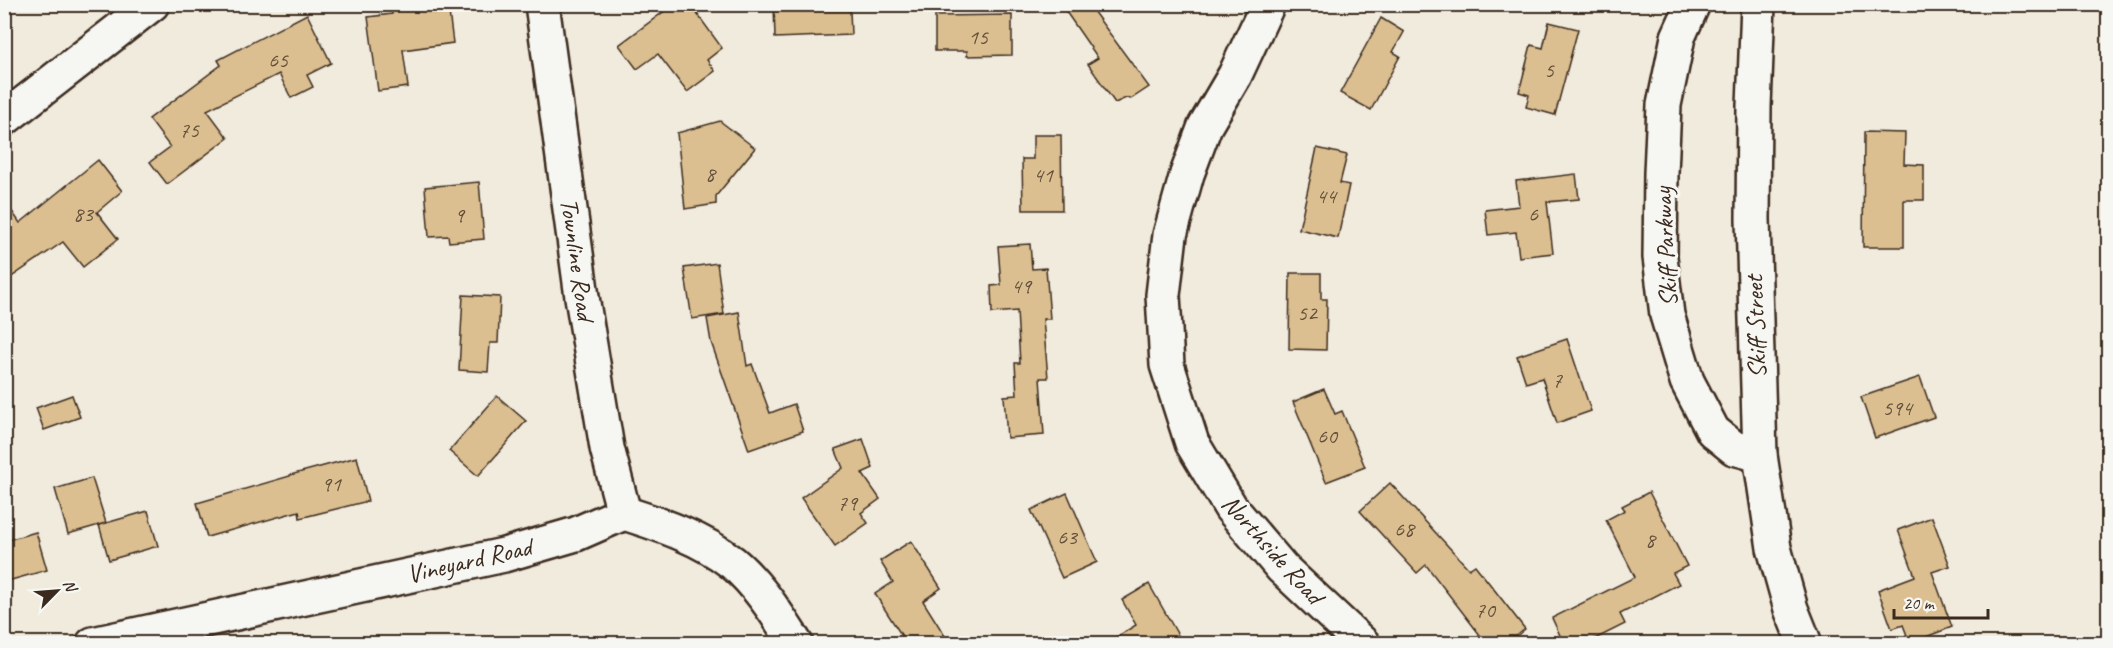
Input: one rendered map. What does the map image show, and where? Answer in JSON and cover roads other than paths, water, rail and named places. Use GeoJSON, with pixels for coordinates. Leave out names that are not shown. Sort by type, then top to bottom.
{"type":"FeatureCollection","features":[{"type":"Feature","properties":{"kind":"street"},"geometry":{"type":"LineString","coordinates":[[4,119],[152,4]]}},
{"type":"Feature","properties":{"kind":"street","name":"Townline Road"},"geometry":{"type":"LineString","coordinates":[[542,4],[582,297],[607,448],[624,513]]}},
{"type":"Feature","properties":{"kind":"street","name":"Northside Road"},"geometry":{"type":"LineString","coordinates":[[1268,4],[1235,75],[1205,126],[1187,174],[1170,235],[1162,295],[1167,365],[1192,443],[1231,508],[1282,568],[1363,644]]}},
{"type":"Feature","properties":{"kind":"street","name":"Skiff Parkway"},"geometry":{"type":"LineString","coordinates":[[1693,4],[1678,37],[1664,105],[1660,257],[1667,315],[1687,381],[1713,431],[1734,448],[1760,455]]}},
{"type":"Feature","properties":{"kind":"street","name":"Skiff Street"},"geometry":{"type":"LineString","coordinates":[[1758,4],[1753,219],[1760,455],[1774,548],[1791,609],[1805,644]]}},
{"type":"Feature","properties":{"kind":"street"},"geometry":{"type":"LineString","coordinates":[[624,513],[683,534],[732,563],[752,581],[796,644]]}},
{"type":"Feature","properties":{"kind":"street","name":"Vineyard Road"},"geometry":{"type":"LineString","coordinates":[[93,644],[504,555],[576,534],[624,513]]}}]}
